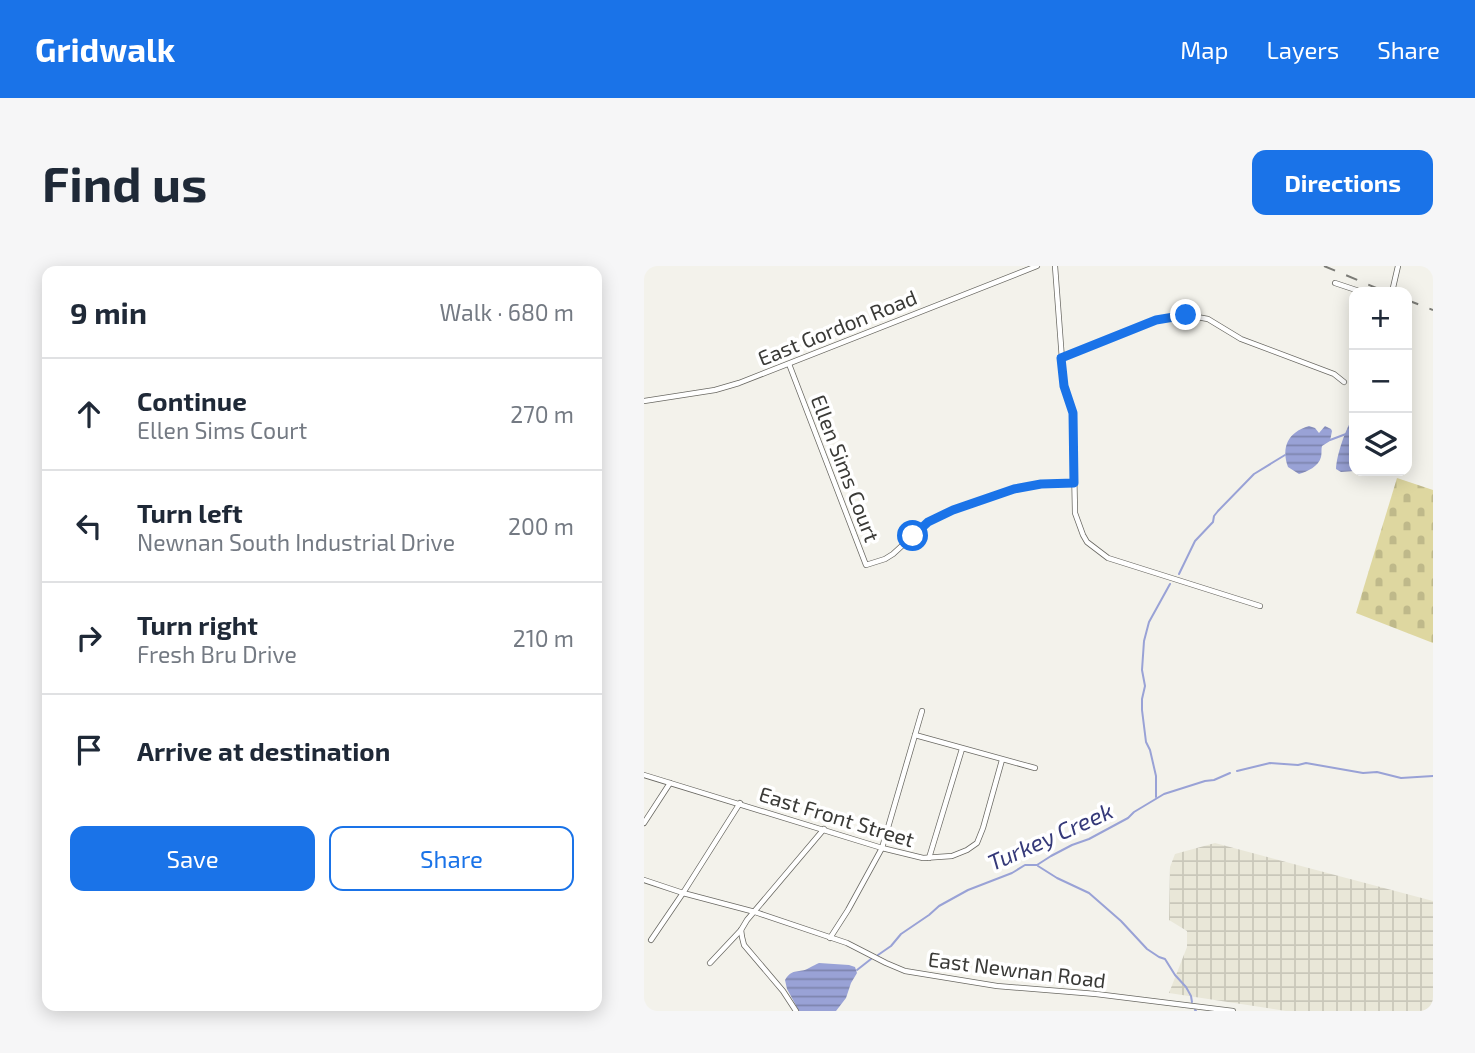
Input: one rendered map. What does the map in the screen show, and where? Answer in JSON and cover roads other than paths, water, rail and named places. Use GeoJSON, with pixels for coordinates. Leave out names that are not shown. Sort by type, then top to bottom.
{"type":"FeatureCollection","features":[{"type":"Feature","properties":{"kind":"street","name":"East Gordon Road"},"geometry":{"type":"LineString","coordinates":[[644,401],[715,390],[739,383],[1037,266]]}},
{"type":"Feature","properties":{"kind":"street"},"geometry":{"type":"LineString","coordinates":[[1055,266],[1064,386],[1073,413],[1075,513],[1083,535],[1092,547],[1108,558],[1259,606]]}},
{"type":"Feature","properties":{"kind":"street"},"geometry":{"type":"LineString","coordinates":[[1393,287],[1398,266]]}},
{"type":"Feature","properties":{"kind":"street"},"geometry":{"type":"LineString","coordinates":[[1335,283],[1349,288]]}},
{"type":"Feature","properties":{"kind":"street"},"geometry":{"type":"LineString","coordinates":[[1061,358],[1156,320],[1186,315],[1208,319],[1241,339],[1334,374],[1344,382]]}},
{"type":"Feature","properties":{"kind":"street","name":"Ellen Sims Court"},"geometry":{"type":"LineString","coordinates":[[789,364],[866,565],[893,554],[928,522],[953,510],[1014,489],[1041,484],[1074,483]]}},
{"type":"Feature","properties":{"kind":"street"},"geometry":{"type":"LineString","coordinates":[[830,937],[882,848],[922,711]]}},
{"type":"Feature","properties":{"kind":"street"},"geometry":{"type":"LineString","coordinates":[[915,735],[1035,768]]}},
{"type":"Feature","properties":{"kind":"street"},"geometry":{"type":"LineString","coordinates":[[929,858],[962,749]]}},
{"type":"Feature","properties":{"kind":"street","name":"East Front Street"},"geometry":{"type":"LineString","coordinates":[[644,775],[882,848],[929,858],[953,856],[977,842],[1002,760]]}},
{"type":"Feature","properties":{"kind":"street"},"geometry":{"type":"LineString","coordinates":[[644,824],[670,783]]}},
{"type":"Feature","properties":{"kind":"street"},"geometry":{"type":"LineString","coordinates":[[650,940],[740,803]]}},
{"type":"Feature","properties":{"kind":"street"},"geometry":{"type":"LineString","coordinates":[[710,963],[741,930],[824,829]]}},
{"type":"Feature","properties":{"kind":"street","name":"East Newnan Road"},"geometry":{"type":"LineString","coordinates":[[644,880],[830,937],[905,971],[978,984],[1096,994],[1233,1011]]}},
{"type":"Feature","properties":{"kind":"street"},"geometry":{"type":"LineString","coordinates":[[741,930],[744,944],[783,990],[796,1011]]}},
{"type":"Feature","properties":{"kind":"water"},"geometry":{"type":"Polygon","coordinates":[[[1349,425],[1349,471],[1341,472],[1336,469],[1349,425]]]}},
{"type":"Feature","properties":{"kind":"water"},"geometry":{"type":"Polygon","coordinates":[[[1309,426],[1319,433],[1325,426],[1331,429],[1330,441],[1322,446],[1318,463],[1299,474],[1288,467],[1286,447],[1291,436],[1309,426]]]}},
{"type":"Feature","properties":{"kind":"water"},"geometry":{"type":"Polygon","coordinates":[[[819,963],[849,965],[855,967],[857,973],[846,998],[836,1011],[799,1011],[785,980],[793,972],[819,963]]]}},
{"type":"Feature","properties":{"kind":"waterway","name":"Turkey Creek"},"geometry":{"type":"LineString","coordinates":[[1330,440],[1346,434]]}},
{"type":"Feature","properties":{"kind":"waterway","name":"Turkey Creek"},"geometry":{"type":"LineString","coordinates":[[1179,574],[1195,541],[1213,522],[1218,511],[1254,474],[1285,455]]}},
{"type":"Feature","properties":{"kind":"waterway","name":"Turkey Creek"},"geometry":{"type":"LineString","coordinates":[[1156,797],[1156,776],[1146,742],[1142,710],[1145,686],[1142,670],[1144,641],[1149,622],[1170,584]]}},
{"type":"Feature","properties":{"kind":"waterway"},"geometry":{"type":"LineString","coordinates":[[1237,771],[1270,763],[1306,763],[1363,773],[1377,772],[1401,778],[1433,776]]}},
{"type":"Feature","properties":{"kind":"waterway","name":"Turkey Creek"},"geometry":{"type":"LineString","coordinates":[[878,955],[939,906],[968,890],[1012,873],[1025,865],[1037,865],[1128,818],[1164,794],[1230,773]]}},
{"type":"Feature","properties":{"kind":"waterway"},"geometry":{"type":"LineString","coordinates":[[1038,866],[1089,893],[1147,949],[1165,959],[1186,987],[1192,1002]]}},
{"type":"Feature","properties":{"kind":"waterway","name":"Turkey Creek"},"geometry":{"type":"LineString","coordinates":[[857,970],[871,959]]}},
{"type":"Feature","properties":{"kind":"railway"},"geometry":{"type":"LineString","coordinates":[[1324,266],[1374,287]]}},
{"type":"Feature","properties":{"kind":"railway"},"geometry":{"type":"LineString","coordinates":[[1412,302],[1433,310]]}}]}
